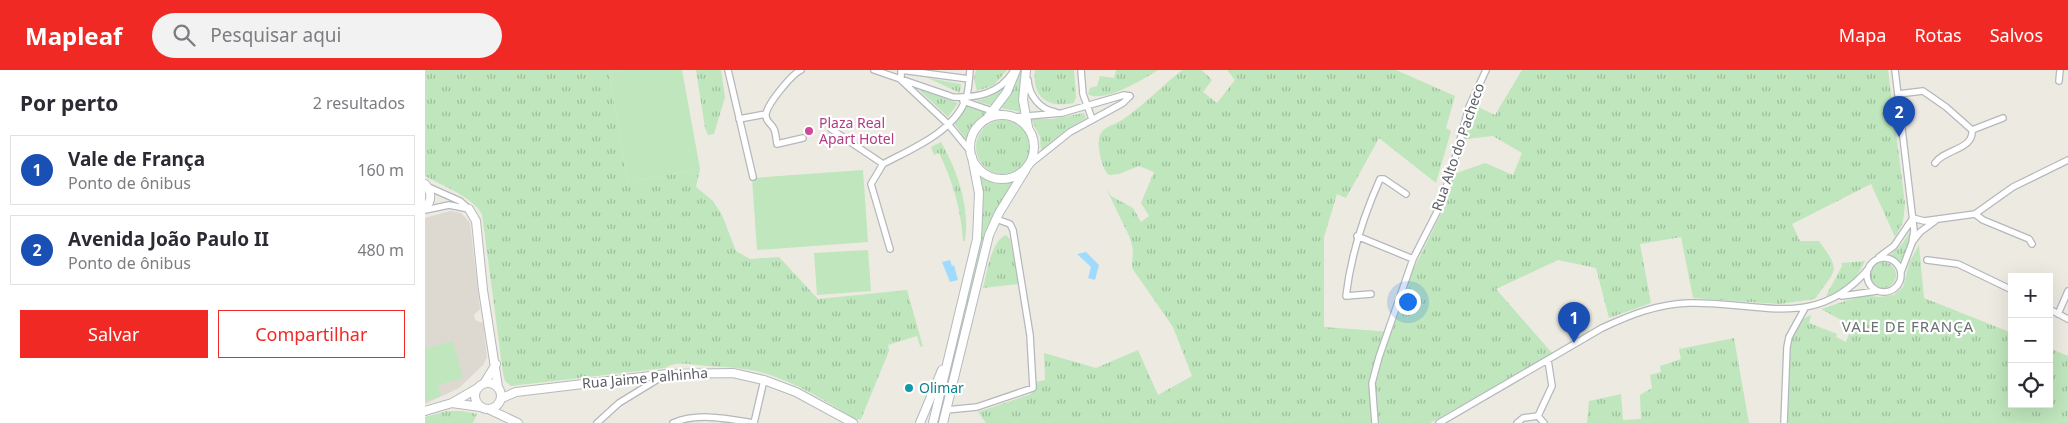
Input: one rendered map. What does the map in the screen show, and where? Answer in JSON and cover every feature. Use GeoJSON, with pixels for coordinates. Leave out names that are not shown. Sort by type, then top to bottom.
{"type":"FeatureCollection","features":[{"type":"Feature","properties":{"kind":"street"},"geometry":{"type":"LineString","coordinates":[[728,70],[753,177]]}},
{"type":"Feature","properties":{"kind":"street"},"geometry":{"type":"LineString","coordinates":[[801,70],[793,74],[766,114],[767,120],[773,127],[777,144],[803,138]]}},
{"type":"Feature","properties":{"kind":"street"},"geometry":{"type":"LineString","coordinates":[[874,70],[901,80],[953,98],[966,100],[1004,115],[1015,117],[1062,113],[1124,95],[1130,96],[1123,103],[1070,132],[1012,178],[995,178],[981,171],[971,154],[948,124],[901,80],[901,70],[969,80]]}},
{"type":"Feature","properties":{"kind":"street"},"geometry":{"type":"LineString","coordinates":[[890,249],[871,184],[883,164],[935,136],[948,124],[966,100],[970,70]]}},
{"type":"Feature","properties":{"kind":"street"},"geometry":{"type":"LineString","coordinates":[[966,100],[990,92],[1005,82],[1015,70]]}},
{"type":"Feature","properties":{"kind":"street"},"geometry":{"type":"LineString","coordinates":[[933,423],[972,264],[979,225],[979,193],[971,154],[972,135],[994,111],[1012,83],[1015,70]]}},
{"type":"Feature","properties":{"kind":"street"},"geometry":{"type":"LineString","coordinates":[[1026,70],[1028,87],[1038,102],[1048,110],[1062,113]]}},
{"type":"Feature","properties":{"kind":"street"},"geometry":{"type":"LineString","coordinates":[[943,423],[983,255],[996,220],[1034,154],[1035,142],[1028,127],[1023,90],[1026,70]]}},
{"type":"Feature","properties":{"kind":"street"},"geometry":{"type":"LineString","coordinates":[[1081,70],[1087,106],[1092,119]]}},
{"type":"Feature","properties":{"kind":"street","name":"Rua Alto do Pacheco"},"geometry":{"type":"LineString","coordinates":[[1375,423],[1371,384],[1413,259],[1439,208],[1451,173],[1469,107],[1486,70]]}},
{"type":"Feature","properties":{"kind":"street"},"geometry":{"type":"LineString","coordinates":[[1895,70],[1913,218],[1912,243]]}},
{"type":"Feature","properties":{"kind":"street"},"geometry":{"type":"LineString","coordinates":[[2059,81],[2060,70]]}},
{"type":"Feature","properties":{"kind":"street"},"geometry":{"type":"LineString","coordinates":[[1899,94],[1923,92],[1946,107],[1972,130],[1972,136],[1967,144],[1938,158],[1935,163]]}},
{"type":"Feature","properties":{"kind":"street"},"geometry":{"type":"LineString","coordinates":[[739,119],[766,114]]}},
{"type":"Feature","properties":{"kind":"street"},"geometry":{"type":"LineString","coordinates":[[983,121],[993,116],[1004,115]]}},
{"type":"Feature","properties":{"kind":"street"},"geometry":{"type":"LineString","coordinates":[[1015,117],[1028,127]]}},
{"type":"Feature","properties":{"kind":"street"},"geometry":{"type":"LineString","coordinates":[[1972,130],[2003,118]]}},
{"type":"Feature","properties":{"kind":"street"},"geometry":{"type":"LineString","coordinates":[[831,129],[883,164]]}},
{"type":"Feature","properties":{"kind":"street"},"geometry":{"type":"LineString","coordinates":[[1913,218],[1924,221],[1975,214],[2013,187],[2068,160]]}},
{"type":"Feature","properties":{"kind":"street"},"geometry":{"type":"LineString","coordinates":[[1371,294],[1345,296],[1349,266],[1364,214],[1380,179],[1384,179],[1406,194]]}},
{"type":"Feature","properties":{"kind":"street"},"geometry":{"type":"LineString","coordinates":[[426,185],[460,201],[469,209],[476,221],[483,290],[501,400],[514,421]]}},
{"type":"Feature","properties":{"kind":"street"},"geometry":{"type":"LineString","coordinates":[[425,209],[431,199],[426,185]]}},
{"type":"Feature","properties":{"kind":"street"},"geometry":{"type":"LineString","coordinates":[[425,209],[449,205],[469,209]]}},
{"type":"Feature","properties":{"kind":"street"},"geometry":{"type":"LineString","coordinates":[[1975,214],[1983,220],[2029,239],[2032,244]]}},
{"type":"Feature","properties":{"kind":"street"},"geometry":{"type":"LineString","coordinates":[[1840,296],[1857,282],[1876,260],[1894,246],[1913,218]]}},
{"type":"Feature","properties":{"kind":"street"},"geometry":{"type":"LineString","coordinates":[[1439,423],[1628,315],[1657,307],[1689,303],[1756,308],[1805,308],[1840,296],[1889,291],[1895,288],[1901,279],[1901,272],[1912,243],[1920,232],[1939,219]]}},
{"type":"Feature","properties":{"kind":"street"},"geometry":{"type":"LineString","coordinates":[[946,410],[977,407],[1033,388],[1030,335],[1013,230],[1010,224],[996,220]]}},
{"type":"Feature","properties":{"kind":"street"},"geometry":{"type":"LineString","coordinates":[[1357,236],[1413,259]]}},
{"type":"Feature","properties":{"kind":"street"},"geometry":{"type":"LineString","coordinates":[[1876,260],[1890,259],[1896,263],[1901,272]]}},
{"type":"Feature","properties":{"kind":"street"},"geometry":{"type":"LineString","coordinates":[[1927,260],[1958,264],[2008,288]]}},
{"type":"Feature","properties":{"kind":"street"},"geometry":{"type":"LineString","coordinates":[[1869,268],[1868,281],[1878,291]]}},
{"type":"Feature","properties":{"kind":"street"},"geometry":{"type":"LineString","coordinates":[[2058,314],[2068,290]]}},
{"type":"Feature","properties":{"kind":"street"},"geometry":{"type":"LineString","coordinates":[[1784,423],[1787,347],[1789,337],[1805,308]]}},
{"type":"Feature","properties":{"kind":"street"},"geometry":{"type":"LineString","coordinates":[[2053,312],[2068,319]]}},
{"type":"Feature","properties":{"kind":"street"},"geometry":{"type":"LineString","coordinates":[[920,423],[951,348]]}},
{"type":"Feature","properties":{"kind":"street"},"geometry":{"type":"LineString","coordinates":[[1538,416],[1552,386],[1548,360]]}},
{"type":"Feature","properties":{"kind":"street"},"geometry":{"type":"LineString","coordinates":[[425,411],[453,403],[476,389],[485,382],[496,364]]}},
{"type":"Feature","properties":{"kind":"street","name":"Rua Jaime Palhinha"},"geometry":{"type":"LineString","coordinates":[[485,382],[492,382],[499,388],[516,392],[667,374],[715,371],[764,380],[796,392],[853,423]]}},
{"type":"Feature","properties":{"kind":"street"},"geometry":{"type":"LineString","coordinates":[[597,423],[619,403],[667,374]]}},
{"type":"Feature","properties":{"kind":"street"},"geometry":{"type":"LineString","coordinates":[[673,423],[706,418],[754,423],[764,380]]}},
{"type":"Feature","properties":{"kind":"street"},"geometry":{"type":"LineString","coordinates":[[476,389],[476,401],[484,408]]}},
{"type":"Feature","properties":{"kind":"street","name":"Rua Jaime Palhinha"},"geometry":{"type":"LineString","coordinates":[[484,408],[495,408],[501,400],[516,392]]}},
{"type":"Feature","properties":{"kind":"street"},"geometry":{"type":"LineString","coordinates":[[453,403],[484,408],[514,421]]}},
{"type":"Feature","properties":{"kind":"street"},"geometry":{"type":"LineString","coordinates":[[1517,423],[1523,418],[1538,416]]}},
{"type":"Feature","properties":{"kind":"street"},"geometry":{"type":"LineString","coordinates":[[1538,416],[1544,423]]}},
{"type":"Feature","properties":{"kind":"shaded area"},"geometry":{"type":"Polygon","coordinates":[[[450,211],[461,213],[470,223],[480,309],[474,315],[475,320],[483,323],[487,357],[483,365],[459,388],[425,404],[425,218],[450,211]]]}},
{"type":"Feature","properties":{"kind":"green space"},"geometry":{"type":"Polygon","coordinates":[[[425,70],[624,70],[609,73],[628,182],[700,169],[696,187],[713,201],[722,215],[736,251],[750,259],[779,257],[818,299],[907,290],[923,347],[920,346],[917,336],[888,345],[889,351],[861,419],[857,420],[783,380],[756,371],[735,368],[677,364],[665,368],[511,386],[505,381],[503,373],[482,214],[477,207],[464,197],[425,176],[425,70]]]}},
{"type":"Feature","properties":{"kind":"green space"},"geometry":{"type":"Polygon","coordinates":[[[624,70],[682,70],[700,169],[628,182],[609,73],[624,70]]]}},
{"type":"Feature","properties":{"kind":"green space"},"geometry":{"type":"Polygon","coordinates":[[[696,70],[721,70],[725,97],[714,134],[708,135],[705,128],[696,70]]]}},
{"type":"Feature","properties":{"kind":"green space"},"geometry":{"type":"Polygon","coordinates":[[[976,70],[1007,70],[994,85],[977,91],[974,79],[976,70]]]}},
{"type":"Feature","properties":{"kind":"green space"},"geometry":{"type":"Polygon","coordinates":[[[1020,70],[1022,70],[1020,91],[1022,112],[1000,108],[1012,89],[1020,70]]]}},
{"type":"Feature","properties":{"kind":"green space"},"geometry":{"type":"Polygon","coordinates":[[[1035,70],[1074,70],[1076,97],[1074,103],[1057,104],[1044,99],[1036,88],[1035,70]]]}},
{"type":"Feature","properties":{"kind":"green space"},"geometry":{"type":"Polygon","coordinates":[[[1116,70],[1158,70],[1134,84],[1113,93],[1103,96],[1088,94],[1090,88],[1097,86],[1100,76],[1114,78],[1116,70]]]}},
{"type":"Feature","properties":{"kind":"green space"},"geometry":{"type":"Polygon","coordinates":[[[1182,70],[1202,70],[1212,80],[1203,92],[1217,103],[1235,80],[1227,70],[1396,70],[1455,96],[1446,128],[1451,131],[1436,183],[1379,138],[1346,198],[1337,194],[1324,237],[1324,327],[1392,332],[1412,272],[1444,208],[1454,174],[1485,163],[1513,175],[1522,153],[1493,136],[1465,139],[1474,105],[1495,115],[1522,70],[1888,70],[1905,204],[1903,222],[1895,237],[1871,184],[1792,224],[1800,241],[1819,241],[1831,259],[1833,270],[1832,275],[1815,299],[1779,304],[1693,298],[1681,237],[1640,244],[1651,303],[1609,318],[1596,268],[1558,260],[1496,289],[1553,354],[1430,423],[986,423],[978,412],[1031,394],[1036,382],[1045,380],[1044,353],[1096,368],[1138,350],[1158,395],[1192,376],[1173,327],[1132,268],[1133,249],[1130,238],[1106,188],[1111,196],[1133,208],[1141,222],[1149,216],[1141,203],[1154,172],[1139,166],[1119,174],[1109,175],[1102,163],[1099,150],[1100,135],[1104,130],[1130,114],[1182,70]]]}},
{"type":"Feature","properties":{"kind":"green space"},"geometry":{"type":"Polygon","coordinates":[[[928,78],[961,84],[960,93],[928,78]]]}},
{"type":"Feature","properties":{"kind":"green space"},"geometry":{"type":"Polygon","coordinates":[[[1005,86],[993,106],[976,101],[989,97],[1005,86]]]}},
{"type":"Feature","properties":{"kind":"green space"},"geometry":{"type":"Polygon","coordinates":[[[918,89],[958,103],[948,117],[918,89]]]}},
{"type":"Feature","properties":{"kind":"green space"},"geometry":{"type":"Polygon","coordinates":[[[966,106],[985,112],[985,114],[972,126],[966,140],[954,123],[966,106]]]}},
{"type":"Feature","properties":{"kind":"green space"},"geometry":{"type":"Polygon","coordinates":[[[1084,113],[1086,118],[1066,130],[1041,151],[1040,137],[1031,119],[1053,119],[1084,113]]]}},
{"type":"Feature","properties":{"kind":"green space"},"geometry":{"type":"Polygon","coordinates":[[[1003,120],[1013,122],[1022,128],[1028,137],[1030,147],[1028,157],[1022,166],[1013,172],[1003,174],[993,172],[984,166],[978,157],[976,147],[978,137],[984,128],[993,122],[1003,120]]]}},
{"type":"Feature","properties":{"kind":"green space"},"geometry":{"type":"Polygon","coordinates":[[[941,142],[953,165],[961,190],[966,215],[965,241],[963,241],[958,207],[948,174],[939,153],[934,155],[931,147],[941,142]]]}},
{"type":"Feature","properties":{"kind":"green space"},"geometry":{"type":"Polygon","coordinates":[[[863,170],[868,242],[757,250],[752,178],[863,170]]]}},
{"type":"Feature","properties":{"kind":"green space"},"geometry":{"type":"Polygon","coordinates":[[[980,175],[994,183],[1014,182],[998,207],[985,238],[940,423],[937,423],[980,245],[983,198],[980,175]]]}},
{"type":"Feature","properties":{"kind":"green space"},"geometry":{"type":"Polygon","coordinates":[[[1911,230],[1908,246],[1901,262],[1890,255],[1902,244],[1911,230]]]}},
{"type":"Feature","properties":{"kind":"green space"},"geometry":{"type":"Polygon","coordinates":[[[1006,235],[1010,239],[1018,284],[983,288],[993,250],[1001,238],[1006,235]]]}},
{"type":"Feature","properties":{"kind":"green space"},"geometry":{"type":"Polygon","coordinates":[[[1919,245],[1924,298],[2008,331],[2008,408],[2053,408],[2053,350],[2068,356],[2068,423],[1788,423],[1786,380],[1789,346],[1794,332],[1801,321],[1811,315],[1809,323],[1837,334],[1836,337],[1846,342],[1852,326],[1821,309],[1864,295],[1879,297],[1894,295],[1903,287],[1910,261],[1919,245]]]}},
{"type":"Feature","properties":{"kind":"green space"},"geometry":{"type":"Polygon","coordinates":[[[868,250],[871,291],[817,295],[814,253],[868,250]]]}},
{"type":"Feature","properties":{"kind":"green space"},"geometry":{"type":"Polygon","coordinates":[[[1865,261],[1850,284],[1839,292],[1826,296],[1842,266],[1841,263],[1865,261]]]}},
{"type":"Feature","properties":{"kind":"green space"},"geometry":{"type":"Polygon","coordinates":[[[1883,262],[1892,266],[1896,275],[1892,284],[1883,288],[1874,284],[1870,275],[1874,266],[1883,262]]]}},
{"type":"Feature","properties":{"kind":"green space"},"geometry":{"type":"Polygon","coordinates":[[[1734,338],[1749,423],[1587,423],[1589,401],[1621,394],[1623,420],[1641,419],[1640,395],[1652,388],[1650,375],[1661,372],[1660,366],[1681,359],[1679,349],[1734,338]]]}},
{"type":"Feature","properties":{"kind":"green space"},"geometry":{"type":"Polygon","coordinates":[[[453,341],[463,378],[438,385],[441,396],[425,401],[425,349],[453,341]]]}},
{"type":"Feature","properties":{"kind":"green space"},"geometry":{"type":"Polygon","coordinates":[[[447,411],[477,414],[473,423],[425,423],[425,417],[447,411]]]}},
{"type":"Feature","properties":{"kind":"water"},"geometry":{"type":"Polygon","coordinates":[[[1086,252],[1099,265],[1095,280],[1088,278],[1091,267],[1077,254],[1086,252]]]}},
{"type":"Feature","properties":{"kind":"water"},"geometry":{"type":"Polygon","coordinates":[[[950,260],[952,266],[954,265],[958,280],[950,282],[942,262],[950,260]]]}},
{"type":"Feature","properties":{"kind":"place","name":"Plaza Real Apart Hotel"},"geometry":{"type":"Point","coordinates":[809,131]}},
{"type":"Feature","properties":{"kind":"place","name":"Avenida João Paulo II"},"geometry":{"type":"Point","coordinates":[1899,137]}},
{"type":"Feature","properties":{"kind":"place","name":"Vale de França"},"geometry":{"type":"Point","coordinates":[1574,343]}},
{"type":"Feature","properties":{"kind":"place","name":"Olimar"},"geometry":{"type":"Point","coordinates":[909,388]}},
{"type":"Feature","properties":{"kind":"district","name":"VALE DE FRANÇA"},"geometry":{"type":"Point","coordinates":[1908,327]}}]}
